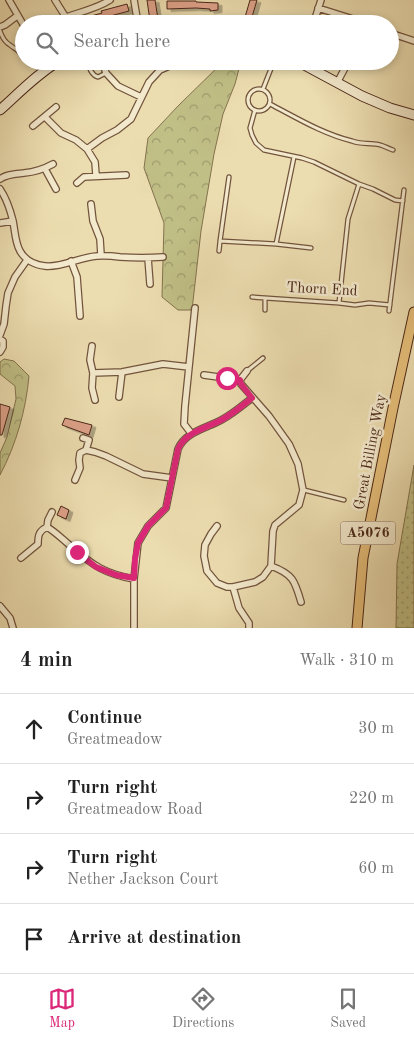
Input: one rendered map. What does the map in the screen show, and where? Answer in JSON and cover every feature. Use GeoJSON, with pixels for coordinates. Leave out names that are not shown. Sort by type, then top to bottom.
{"type":"FeatureCollection","features":[{"type":"Feature","properties":{"kind":"main road","name":"Great Billing Way"},"geometry":{"type":"LineString","coordinates":[[357,628],[363,558],[414,312]]}},
{"type":"Feature","properties":{"kind":"street"},"geometry":{"type":"LineString","coordinates":[[9,0],[16,15]]}},
{"type":"Feature","properties":{"kind":"street"},"geometry":{"type":"LineString","coordinates":[[55,0],[65,15]]}},
{"type":"Feature","properties":{"kind":"street"},"geometry":{"type":"LineString","coordinates":[[71,15],[101,6],[110,0]]}},
{"type":"Feature","properties":{"kind":"street"},"geometry":{"type":"LineString","coordinates":[[134,0],[136,15]]}},
{"type":"Feature","properties":{"kind":"street"},"geometry":{"type":"LineString","coordinates":[[316,15],[321,0]]}},
{"type":"Feature","properties":{"kind":"street"},"geometry":{"type":"LineString","coordinates":[[318,8],[340,15]]}},
{"type":"Feature","properties":{"kind":"street"},"geometry":{"type":"LineString","coordinates":[[0,27],[15,18]]}},
{"type":"Feature","properties":{"kind":"street"},"geometry":{"type":"LineString","coordinates":[[399,35],[414,41]]}},
{"type":"Feature","properties":{"kind":"street"},"geometry":{"type":"LineString","coordinates":[[0,110],[45,70]]}},
{"type":"Feature","properties":{"kind":"street"},"geometry":{"type":"LineString","coordinates":[[105,70],[118,86],[141,97]]}},
{"type":"Feature","properties":{"kind":"street"},"geometry":{"type":"LineString","coordinates":[[87,149],[131,119],[149,82],[160,70]]}},
{"type":"Feature","properties":{"kind":"street"},"geometry":{"type":"LineString","coordinates":[[313,70],[362,96],[390,108],[414,115]]}},
{"type":"Feature","properties":{"kind":"street"},"geometry":{"type":"LineString","coordinates":[[337,83],[344,70]]}},
{"type":"Feature","properties":{"kind":"street"},"geometry":{"type":"LineString","coordinates":[[33,126],[56,107]]}},
{"type":"Feature","properties":{"kind":"street"},"geometry":{"type":"LineString","coordinates":[[45,117],[61,133],[76,140],[87,149],[95,162],[96,176]]}},
{"type":"Feature","properties":{"kind":"street"},"geometry":{"type":"LineString","coordinates":[[0,180],[5,175],[45,169],[53,164]]}},
{"type":"Feature","properties":{"kind":"street"},"geometry":{"type":"LineString","coordinates":[[45,169],[56,189]]}},
{"type":"Feature","properties":{"kind":"street"},"geometry":{"type":"LineString","coordinates":[[77,182],[84,177],[126,175]]}},
{"type":"Feature","properties":{"kind":"street"},"geometry":{"type":"LineString","coordinates":[[0,189],[7,199],[20,252],[27,260],[38,265],[47,267],[59,266],[85,257],[101,255],[162,257]]}},
{"type":"Feature","properties":{"kind":"street"},"geometry":{"type":"LineString","coordinates":[[91,204],[100,239],[101,255]]}},
{"type":"Feature","properties":{"kind":"street"},"geometry":{"type":"LineString","coordinates":[[0,223],[13,221]]}},
{"type":"Feature","properties":{"kind":"street"},"geometry":{"type":"LineString","coordinates":[[148,258],[150,284]]}},
{"type":"Feature","properties":{"kind":"street"},"geometry":{"type":"LineString","coordinates":[[0,352],[4,347],[0,337],[4,324],[3,306],[14,277],[27,260]]}},
{"type":"Feature","properties":{"kind":"street"},"geometry":{"type":"LineString","coordinates":[[71,262],[77,276],[80,316]]}},
{"type":"Feature","properties":{"kind":"street"},"geometry":{"type":"LineString","coordinates":[[191,433],[184,424],[195,308]]}},
{"type":"Feature","properties":{"kind":"street"},"geometry":{"type":"LineString","coordinates":[[92,346],[90,360],[95,400]]}},
{"type":"Feature","properties":{"kind":"street"},"geometry":{"type":"LineString","coordinates":[[93,373],[122,372],[163,364],[189,367]]}},
{"type":"Feature","properties":{"kind":"street"},"geometry":{"type":"LineString","coordinates":[[240,380],[247,371]]}},
{"type":"Feature","properties":{"kind":"street"},"geometry":{"type":"LineString","coordinates":[[119,397],[122,372]]}},
{"type":"Feature","properties":{"kind":"street"},"geometry":{"type":"LineString","coordinates":[[204,375],[240,380]]}},
{"type":"Feature","properties":{"kind":"street"},"geometry":{"type":"LineString","coordinates":[[217,526],[210,534],[205,545],[204,556],[207,571],[217,583],[233,588],[255,582],[263,577],[271,566],[275,525],[299,505],[303,490],[298,464],[289,444],[269,416],[241,384],[240,380]]}},
{"type":"Feature","properties":{"kind":"street"},"geometry":{"type":"LineString","coordinates":[[134,628],[134,578],[138,543],[148,526],[166,508],[180,444],[191,433],[225,418],[252,398]]}},
{"type":"Feature","properties":{"kind":"street"},"geometry":{"type":"LineString","coordinates":[[83,438],[89,440],[86,450]]}},
{"type":"Feature","properties":{"kind":"street"},"geometry":{"type":"LineString","coordinates":[[75,480],[80,468],[80,453],[86,450],[106,456],[143,474],[172,478]]}},
{"type":"Feature","properties":{"kind":"street"},"geometry":{"type":"LineString","coordinates":[[47,527],[52,512]]}},
{"type":"Feature","properties":{"kind":"street"},"geometry":{"type":"LineString","coordinates":[[47,527],[56,532],[72,548],[96,567],[116,575],[134,578]]}},
{"type":"Feature","properties":{"kind":"street"},"geometry":{"type":"LineString","coordinates":[[21,558],[38,544],[41,530],[47,527]]}},
{"type":"Feature","properties":{"kind":"street"},"geometry":{"type":"LineString","coordinates":[[271,566],[289,575],[294,581],[301,602]]}},
{"type":"Feature","properties":{"kind":"street"},"geometry":{"type":"LineString","coordinates":[[233,588],[239,608],[249,623],[249,628]]}},
{"type":"Feature","properties":{"kind":"street"},"geometry":{"type":"LineString","coordinates":[[0,606],[10,618],[13,628]]}},
{"type":"Feature","properties":{"kind":"lane"},"geometry":{"type":"LineString","coordinates":[[0,31],[9,45],[15,48]]}},
{"type":"Feature","properties":{"kind":"lane"},"geometry":{"type":"LineString","coordinates":[[91,70],[98,77],[106,73]]}},
{"type":"Feature","properties":{"kind":"lane"},"geometry":{"type":"LineString","coordinates":[[263,89],[270,70]]}},
{"type":"Feature","properties":{"kind":"lane"},"geometry":{"type":"LineString","coordinates":[[263,89],[271,97],[270,104],[265,110],[255,110],[249,105],[249,96],[254,90],[263,89]]}},
{"type":"Feature","properties":{"kind":"lane"},"geometry":{"type":"LineString","coordinates":[[270,104],[316,128],[338,137],[360,143],[376,144],[393,150]]}},
{"type":"Feature","properties":{"kind":"lane"},"geometry":{"type":"LineString","coordinates":[[255,110],[250,128],[256,143],[264,150],[314,162],[358,184],[395,200],[403,201]]}},
{"type":"Feature","properties":{"kind":"lane"},"geometry":{"type":"LineString","coordinates":[[276,244],[294,157]]}},
{"type":"Feature","properties":{"kind":"lane"},"geometry":{"type":"LineString","coordinates":[[220,251],[229,177]]}},
{"type":"Feature","properties":{"kind":"lane"},"geometry":{"type":"LineString","coordinates":[[339,302],[348,220],[358,184]]}},
{"type":"Feature","properties":{"kind":"lane"},"geometry":{"type":"LineString","coordinates":[[390,311],[404,190]]}},
{"type":"Feature","properties":{"kind":"lane"},"geometry":{"type":"LineString","coordinates":[[220,241],[311,248]]}},
{"type":"Feature","properties":{"kind":"lane","name":"Thorn End"},"geometry":{"type":"LineString","coordinates":[[252,297],[339,302],[355,305],[369,303],[390,305]]}},
{"type":"Feature","properties":{"kind":"lane"},"geometry":{"type":"LineString","coordinates":[[264,310],[265,298]]}},
{"type":"Feature","properties":{"kind":"lane"},"geometry":{"type":"LineString","coordinates":[[247,371],[263,358]]}},
{"type":"Feature","properties":{"kind":"lane"},"geometry":{"type":"LineString","coordinates":[[303,490],[344,500]]}},
{"type":"Feature","properties":{"kind":"green space"},"geometry":{"type":"Polygon","coordinates":[[[215,70],[239,70],[223,114],[214,154],[201,231],[192,310],[178,310],[162,297],[164,223],[144,168],[148,138],[215,70]]]}},
{"type":"Feature","properties":{"kind":"green space"},"geometry":{"type":"Polygon","coordinates":[[[4,359],[14,361],[29,376],[19,427],[11,452],[0,475],[0,453],[7,437],[16,399],[15,386],[0,374],[0,362],[4,359]]]}},
{"type":"Feature","properties":{"kind":"green space"},"geometry":{"type":"Polygon","coordinates":[[[414,465],[414,628],[396,628],[397,564],[414,465]]]}},
{"type":"Feature","properties":{"kind":"building"},"geometry":{"type":"Polygon","coordinates":[[[147,0],[155,0],[157,15],[149,15],[147,0]]]}},
{"type":"Feature","properties":{"kind":"building"},"geometry":{"type":"Polygon","coordinates":[[[250,0],[257,0],[253,15],[246,15],[250,0]]]}},
{"type":"Feature","properties":{"kind":"building"},"geometry":{"type":"Polygon","coordinates":[[[167,1],[218,3],[218,10],[210,11],[210,9],[196,8],[167,9],[167,1]]]}},
{"type":"Feature","properties":{"kind":"building"},"geometry":{"type":"Polygon","coordinates":[[[127,4],[129,11],[114,15],[95,15],[102,13],[101,11],[127,4]]]}},
{"type":"Feature","properties":{"kind":"building"},"geometry":{"type":"Polygon","coordinates":[[[0,404],[10,407],[2,435],[0,435],[0,404]]]}},
{"type":"Feature","properties":{"kind":"building"},"geometry":{"type":"Polygon","coordinates":[[[65,418],[92,425],[89,435],[62,425],[65,418]]]}},
{"type":"Feature","properties":{"kind":"building"},"geometry":{"type":"Polygon","coordinates":[[[61,506],[69,510],[66,519],[57,515],[61,506]]]}},
{"type":"Feature","properties":{"kind":"route"},"geometry":{"type":"LineString","coordinates":[[77,552],[96,567],[116,575],[134,578],[138,543],[148,526],[166,508],[180,444],[191,433],[225,418],[252,398],[240,380],[227,378]]}}]}
